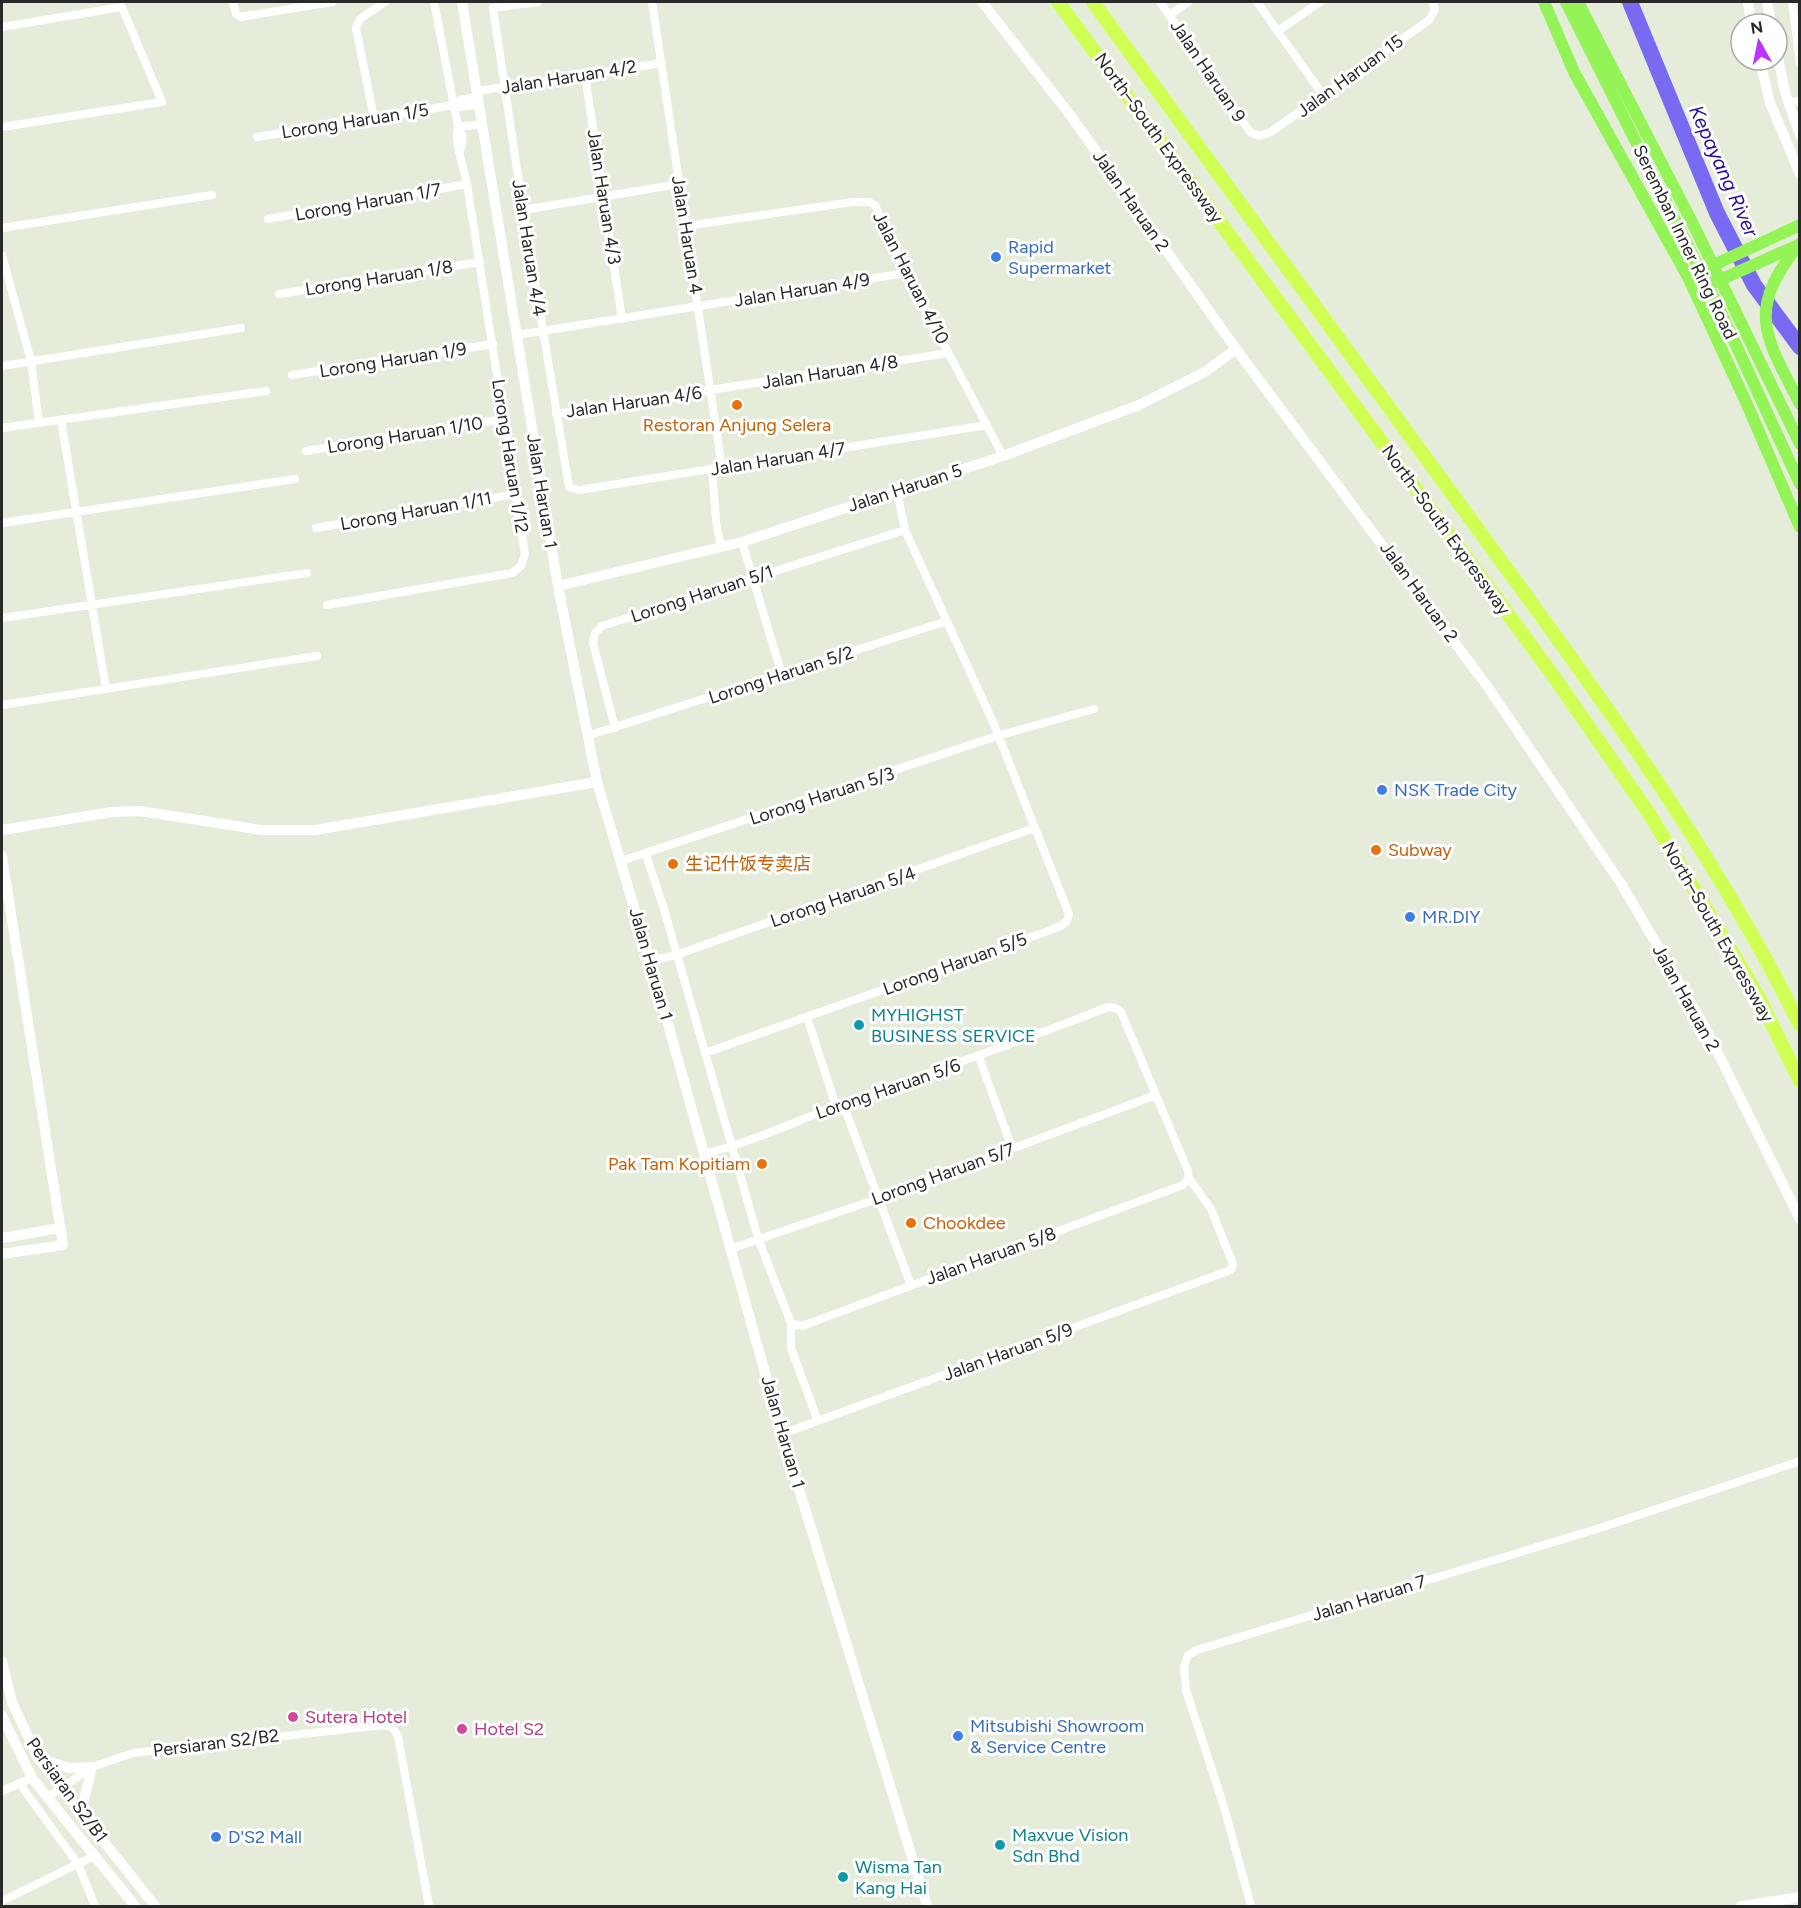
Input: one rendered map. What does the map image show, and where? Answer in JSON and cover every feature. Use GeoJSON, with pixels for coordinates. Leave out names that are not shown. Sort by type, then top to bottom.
{"type":"FeatureCollection","features":[{"type":"Feature","properties":{"kind":"highway","name":"North–South Expressway"},"geometry":{"type":"LineString","coordinates":[[1058,2],[1552,674],[1650,814],[1757,994],[1800,1081]]}},
{"type":"Feature","properties":{"kind":"highway","name":"North–South Expressway"},"geometry":{"type":"LineString","coordinates":[[1093,2],[1581,671],[1674,807],[1724,886],[1800,1025]]}},
{"type":"Feature","properties":{"kind":"main road","name":"Jalan Haruan 1"},"geometry":{"type":"LineString","coordinates":[[462,2],[558,586],[597,782],[650,961],[782,1434],[927,1906]]}},
{"type":"Feature","properties":{"kind":"main road","name":"Jalan Haruan 2"},"geometry":{"type":"LineString","coordinates":[[982,2],[1071,116],[1236,349],[1487,686],[1622,885],[1706,1029],[1800,1219]]}},
{"type":"Feature","properties":{"kind":"main road"},"geometry":{"type":"LineString","coordinates":[[1544,2],[1574,72],[1688,277],[1746,402],[1800,527]]}},
{"type":"Feature","properties":{"kind":"main road","name":"Seremban Inner Ring Road"},"geometry":{"type":"LineString","coordinates":[[1566,2],[1718,306],[1800,484]]}},
{"type":"Feature","properties":{"kind":"main road","name":"Seremban Inner Ring Road"},"geometry":{"type":"LineString","coordinates":[[1578,2],[1693,224],[1800,444]]}},
{"type":"Feature","properties":{"kind":"main road"},"geometry":{"type":"LineString","coordinates":[[1763,72],[1770,103],[1800,174]]}},
{"type":"Feature","properties":{"kind":"main road"},"geometry":{"type":"LineString","coordinates":[[1784,72],[1794,102],[1800,135]]}},
{"type":"Feature","properties":{"kind":"main road"},"geometry":{"type":"LineString","coordinates":[[1688,277],[1796,227]]}},
{"type":"Feature","properties":{"kind":"main road"},"geometry":{"type":"LineString","coordinates":[[1695,292],[1799,244]]}},
{"type":"Feature","properties":{"kind":"main road"},"geometry":{"type":"LineString","coordinates":[[1799,244],[1773,282],[1765,312],[1769,339],[1800,404]]}},
{"type":"Feature","properties":{"kind":"main road","name":"Jalan Haruan 5"},"geometry":{"type":"LineString","coordinates":[[558,586],[742,542],[1003,456],[1131,409],[1205,372],[1236,349]]}},
{"type":"Feature","properties":{"kind":"main road"},"geometry":{"type":"LineString","coordinates":[[2,830],[112,812],[140,811],[262,830],[315,830],[597,782]]}},
{"type":"Feature","properties":{"kind":"main road"},"geometry":{"type":"LineString","coordinates":[[2,856],[63,1245],[2,1254]]}},
{"type":"Feature","properties":{"kind":"main road"},"geometry":{"type":"LineString","coordinates":[[2,1238],[60,1228]]}},
{"type":"Feature","properties":{"kind":"main road","name":"Persiaran S2/B1"},"geometry":{"type":"LineString","coordinates":[[2,1661],[12,1702],[38,1758],[155,1906]]}},
{"type":"Feature","properties":{"kind":"main road","name":"Persiaran S2/B1"},"geometry":{"type":"LineString","coordinates":[[2,1716],[32,1778],[135,1906]]}},
{"type":"Feature","properties":{"kind":"main road"},"geometry":{"type":"LineString","coordinates":[[38,1758],[69,1768],[92,1767],[81,1812]]}},
{"type":"Feature","properties":{"kind":"main road"},"geometry":{"type":"LineString","coordinates":[[1741,1906],[1800,1897]]}},
{"type":"Feature","properties":{"kind":"street"},"geometry":{"type":"LineString","coordinates":[[233,2],[236,14],[240,17],[332,2]]}},
{"type":"Feature","properties":{"kind":"street"},"geometry":{"type":"LineString","coordinates":[[374,118],[356,28],[360,19],[385,2]]}},
{"type":"Feature","properties":{"kind":"street","name":"Lorong Haruan 1/12"},"geometry":{"type":"LineString","coordinates":[[327,605],[512,573],[521,566],[525,554],[461,149],[462,137],[458,127],[434,2]]}},
{"type":"Feature","properties":{"kind":"street","name":"Jalan Haruan 4/4"},"geometry":{"type":"LineString","coordinates":[[538,2],[493,8],[542,331],[569,487]]}},
{"type":"Feature","properties":{"kind":"street","name":"Jalan Haruan 4"},"geometry":{"type":"LineString","coordinates":[[652,2],[722,468]]}},
{"type":"Feature","properties":{"kind":"street","name":"Jalan Haruan 9"},"geometry":{"type":"LineString","coordinates":[[1160,2],[1250,132],[1259,136]]}},
{"type":"Feature","properties":{"kind":"street"},"geometry":{"type":"LineString","coordinates":[[1170,15],[1188,2]]}},
{"type":"Feature","properties":{"kind":"street"},"geometry":{"type":"LineString","coordinates":[[1257,2],[1323,95]]}},
{"type":"Feature","properties":{"kind":"street"},"geometry":{"type":"LineString","coordinates":[[1278,31],[1320,2]]}},
{"type":"Feature","properties":{"kind":"street"},"geometry":{"type":"LineString","coordinates":[[1792,2],[1800,63]]}},
{"type":"Feature","properties":{"kind":"street","name":"Jalan Haruan 15"},"geometry":{"type":"LineString","coordinates":[[1259,136],[1271,132],[1429,20],[1434,6]]}},
{"type":"Feature","properties":{"kind":"street"},"geometry":{"type":"LineString","coordinates":[[2,27],[122,7],[162,102],[2,127]]}},
{"type":"Feature","properties":{"kind":"street","name":"Jalan Haruan 4/2"},"geometry":{"type":"LineString","coordinates":[[478,98],[504,88],[662,63]]}},
{"type":"Feature","properties":{"kind":"street","name":"Jalan Haruan 4/3"},"geometry":{"type":"LineString","coordinates":[[585,76],[622,319]]}},
{"type":"Feature","properties":{"kind":"street","name":"Lorong Haruan 1/5"},"geometry":{"type":"LineString","coordinates":[[257,137],[454,105],[461,107],[478,98]]}},
{"type":"Feature","properties":{"kind":"street"},"geometry":{"type":"LineString","coordinates":[[458,127],[482,124]]}},
{"type":"Feature","properties":{"kind":"street","name":"Lorong Haruan 1/7"},"geometry":{"type":"LineString","coordinates":[[268,219],[467,184]]}},
{"type":"Feature","properties":{"kind":"street"},"geometry":{"type":"LineString","coordinates":[[523,210],[680,184]]}},
{"type":"Feature","properties":{"kind":"street"},"geometry":{"type":"LineString","coordinates":[[2,228],[212,195]]}},
{"type":"Feature","properties":{"kind":"street","name":"Jalan Haruan 4/10"},"geometry":{"type":"LineString","coordinates":[[686,226],[870,202],[879,211],[906,273],[1003,456]]}},
{"type":"Feature","properties":{"kind":"street"},"geometry":{"type":"LineString","coordinates":[[2,255],[30,361],[39,423]]}},
{"type":"Feature","properties":{"kind":"street","name":"Lorong Haruan 1/8"},"geometry":{"type":"LineString","coordinates":[[279,294],[480,262]]}},
{"type":"Feature","properties":{"kind":"street","name":"Jalan Haruan 4/9"},"geometry":{"type":"LineString","coordinates":[[517,335],[906,273]]}},
{"type":"Feature","properties":{"kind":"street"},"geometry":{"type":"LineString","coordinates":[[2,366],[241,328]]}},
{"type":"Feature","properties":{"kind":"street","name":"Lorong Haruan 1/9"},"geometry":{"type":"LineString","coordinates":[[292,375],[493,344]]}},
{"type":"Feature","properties":{"kind":"street","name":"Jalan Haruan 4/8"},"geometry":{"type":"LineString","coordinates":[[712,391],[948,353]]}},
{"type":"Feature","properties":{"kind":"street"},"geometry":{"type":"LineString","coordinates":[[2,428],[266,391]]}},
{"type":"Feature","properties":{"kind":"street","name":"Jalan Haruan 4/6"},"geometry":{"type":"LineString","coordinates":[[556,414],[712,391]]}},
{"type":"Feature","properties":{"kind":"street","name":"Lorong Haruan 1/10"},"geometry":{"type":"LineString","coordinates":[[306,451],[504,419]]}},
{"type":"Feature","properties":{"kind":"street"},"geometry":{"type":"LineString","coordinates":[[61,420],[106,688]]}},
{"type":"Feature","properties":{"kind":"street","name":"Jalan Haruan 4/7"},"geometry":{"type":"LineString","coordinates":[[569,487],[579,490],[987,425]]}},
{"type":"Feature","properties":{"kind":"street"},"geometry":{"type":"LineString","coordinates":[[712,469],[721,547]]}},
{"type":"Feature","properties":{"kind":"street"},"geometry":{"type":"LineString","coordinates":[[2,523],[295,479]]}},
{"type":"Feature","properties":{"kind":"street"},"geometry":{"type":"LineString","coordinates":[[897,491],[905,530],[997,736],[1034,828]]}},
{"type":"Feature","properties":{"kind":"street","name":"Lorong Haruan 1/11"},"geometry":{"type":"LineString","coordinates":[[316,528],[516,494]]}},
{"type":"Feature","properties":{"kind":"street","name":"Lorong Haruan 5/1"},"geometry":{"type":"LineString","coordinates":[[615,728],[593,643],[595,633],[602,626],[905,530]]}},
{"type":"Feature","properties":{"kind":"street"},"geometry":{"type":"LineString","coordinates":[[742,542],[751,579],[782,675]]}},
{"type":"Feature","properties":{"kind":"street"},"geometry":{"type":"LineString","coordinates":[[2,618],[307,573]]}},
{"type":"Feature","properties":{"kind":"street","name":"Lorong Haruan 5/2"},"geometry":{"type":"LineString","coordinates":[[587,736],[947,621]]}},
{"type":"Feature","properties":{"kind":"street"},"geometry":{"type":"LineString","coordinates":[[2,705],[317,657]]}},
{"type":"Feature","properties":{"kind":"street","name":"Lorong Haruan 5/3"},"geometry":{"type":"LineString","coordinates":[[621,861],[646,855],[997,736],[1094,709]]}},
{"type":"Feature","properties":{"kind":"street","name":"Lorong Haruan 5/5"},"geometry":{"type":"LineString","coordinates":[[705,1053],[1066,923],[1069,914],[1034,828]]}},
{"type":"Feature","properties":{"kind":"street","name":"Lorong Haruan 5/4"},"geometry":{"type":"LineString","coordinates":[[650,961],[676,955],[1034,828]]}},
{"type":"Feature","properties":{"kind":"street"},"geometry":{"type":"LineString","coordinates":[[646,855],[759,1241],[790,1323],[791,1348],[818,1421]]}},
{"type":"Feature","properties":{"kind":"street","name":"Lorong Haruan 5/6"},"geometry":{"type":"LineString","coordinates":[[704,1154],[732,1147],[840,1105],[979,1058],[1108,1007],[1116,1008],[1121,1012],[1156,1095]]}},
{"type":"Feature","properties":{"kind":"street"},"geometry":{"type":"LineString","coordinates":[[807,1017],[911,1286]]}},
{"type":"Feature","properties":{"kind":"street"},"geometry":{"type":"LineString","coordinates":[[979,1058],[1012,1148]]}},
{"type":"Feature","properties":{"kind":"street"},"geometry":{"type":"LineString","coordinates":[[1156,1095],[1188,1171],[1188,1178]]}},
{"type":"Feature","properties":{"kind":"street","name":"Lorong Haruan 5/7"},"geometry":{"type":"LineString","coordinates":[[730,1249],[877,1199],[1156,1095]]}},
{"type":"Feature","properties":{"kind":"street","name":"Jalan Haruan 5/9"},"geometry":{"type":"LineString","coordinates":[[782,1434],[1233,1267],[1211,1209],[1188,1178]]}},
{"type":"Feature","properties":{"kind":"street","name":"Jalan Haruan 5/8"},"geometry":{"type":"LineString","coordinates":[[790,1323],[802,1326],[1183,1185],[1188,1178]]}},
{"type":"Feature","properties":{"kind":"street","name":"Jalan Haruan 7"},"geometry":{"type":"LineString","coordinates":[[1251,1906],[1224,1807],[1186,1690],[1184,1667],[1188,1656],[1197,1650],[1569,1537],[1800,1461]]}},
{"type":"Feature","properties":{"kind":"street","name":"Persiaran S2/B2"},"geometry":{"type":"LineString","coordinates":[[47,1798],[92,1767],[133,1753],[178,1746],[382,1725],[392,1727],[398,1736],[429,1906]]}},
{"type":"Feature","properties":{"kind":"street"},"geometry":{"type":"LineString","coordinates":[[2,1791],[32,1778]]}},
{"type":"Feature","properties":{"kind":"street"},"geometry":{"type":"LineString","coordinates":[[19,1783],[78,1864],[95,1906]]}},
{"type":"Feature","properties":{"kind":"street"},"geometry":{"type":"LineString","coordinates":[[2,1901],[94,1856]]}},
{"type":"Feature","properties":{"kind":"waterway","name":"Kepayang River"},"geometry":{"type":"LineString","coordinates":[[1630,2],[1717,213],[1754,285],[1800,347]]}},
{"type":"Feature","properties":{"kind":"place","name":"Rapid Supermarket"},"geometry":{"type":"Point","coordinates":[996,257]}},
{"type":"Feature","properties":{"kind":"place","name":"Restoran Anjung Selera"},"geometry":{"type":"Point","coordinates":[737,405]}},
{"type":"Feature","properties":{"kind":"place","name":"NSK Trade City"},"geometry":{"type":"Point","coordinates":[1382,790]}},
{"type":"Feature","properties":{"kind":"place","name":"Subway"},"geometry":{"type":"Point","coordinates":[1376,850]}},
{"type":"Feature","properties":{"kind":"place","name":"生记什饭专卖店"},"geometry":{"type":"Point","coordinates":[673,864]}},
{"type":"Feature","properties":{"kind":"place","name":"MR.DIY"},"geometry":{"type":"Point","coordinates":[1410,917]}},
{"type":"Feature","properties":{"kind":"place","name":"MYHIGHST BUSINESS SERVICE"},"geometry":{"type":"Point","coordinates":[859,1025]}},
{"type":"Feature","properties":{"kind":"place","name":"Pak Tam Kopitiam"},"geometry":{"type":"Point","coordinates":[762,1164]}},
{"type":"Feature","properties":{"kind":"place","name":"Chookdee"},"geometry":{"type":"Point","coordinates":[911,1223]}},
{"type":"Feature","properties":{"kind":"place","name":"Sutera Hotel"},"geometry":{"type":"Point","coordinates":[293,1717]}},
{"type":"Feature","properties":{"kind":"place","name":"Hotel S2"},"geometry":{"type":"Point","coordinates":[462,1729]}},
{"type":"Feature","properties":{"kind":"place","name":"Mitsubishi Showroom & Service Centre"},"geometry":{"type":"Point","coordinates":[958,1736]}},
{"type":"Feature","properties":{"kind":"place","name":"D'S2 Mall"},"geometry":{"type":"Point","coordinates":[216,1837]}},
{"type":"Feature","properties":{"kind":"place","name":"Maxvue Vision Sdn Bhd"},"geometry":{"type":"Point","coordinates":[1000,1845]}},
{"type":"Feature","properties":{"kind":"place","name":"Wisma Tan Kang Hai"},"geometry":{"type":"Point","coordinates":[843,1877]}}]}
